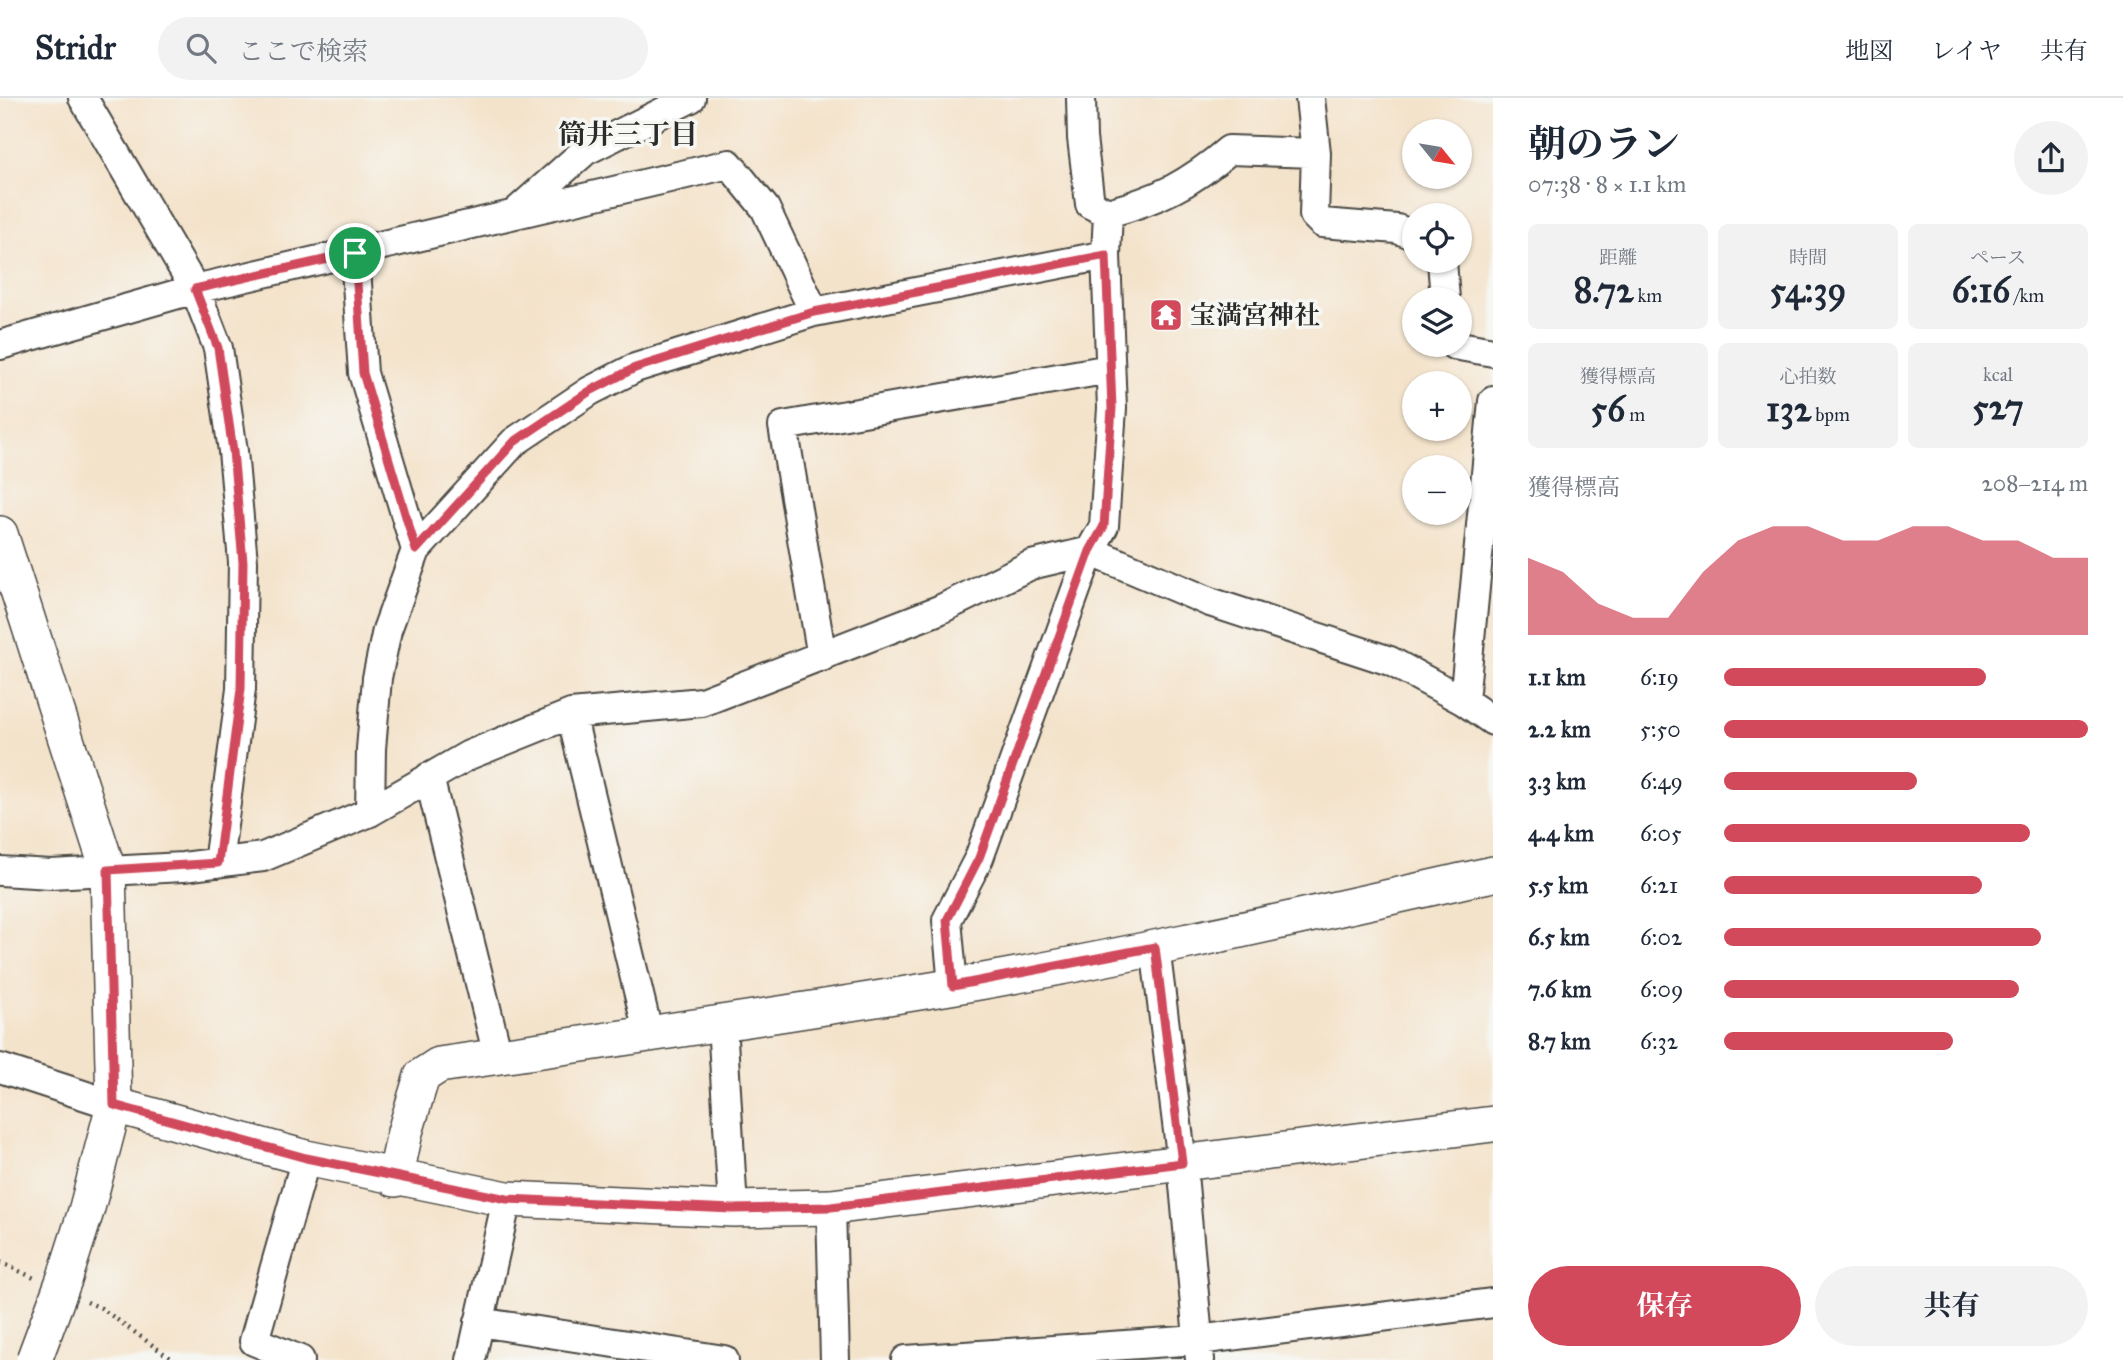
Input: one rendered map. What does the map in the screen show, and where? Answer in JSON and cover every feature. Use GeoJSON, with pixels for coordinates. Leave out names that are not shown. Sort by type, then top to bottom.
{"type":"FeatureCollection","features":[{"type":"Feature","properties":{"kind":"street"},"geometry":{"type":"LineString","coordinates":[[83,98],[195,289],[218,348],[233,451],[243,562],[241,689],[218,863]]}},
{"type":"Feature","properties":{"kind":"street"},"geometry":{"type":"LineString","coordinates":[[512,216],[585,151],[691,98]]}},
{"type":"Feature","properties":{"kind":"street"},"geometry":{"type":"LineString","coordinates":[[1081,98],[1082,138],[1090,204],[1108,213],[1154,200],[1208,168],[1229,150],[1316,153]]}},
{"type":"Feature","properties":{"kind":"street"},"geometry":{"type":"LineString","coordinates":[[1310,98],[1316,153],[1314,215],[1322,223],[1402,231]]}},
{"type":"Feature","properties":{"kind":"street"},"geometry":{"type":"LineString","coordinates":[[0,345],[195,289],[729,164],[765,208],[814,312]]}},
{"type":"Feature","properties":{"kind":"street"},"geometry":{"type":"LineString","coordinates":[[953,986],[947,920],[979,858],[1090,551],[1104,526],[1112,408],[1106,255],[1108,213]]}},
{"type":"Feature","properties":{"kind":"street"},"geometry":{"type":"LineString","coordinates":[[355,253],[363,373],[416,550]]}},
{"type":"Feature","properties":{"kind":"street"},"geometry":{"type":"LineString","coordinates":[[370,812],[371,749],[377,678],[387,630],[416,550],[514,442],[590,391],[635,368],[814,312],[1106,255]]}},
{"type":"Feature","properties":{"kind":"street"},"geometry":{"type":"LineString","coordinates":[[1472,348],[1493,352]]}},
{"type":"Feature","properties":{"kind":"street"},"geometry":{"type":"LineString","coordinates":[[821,657],[783,426],[1110,369]]}},
{"type":"Feature","properties":{"kind":"street"},"geometry":{"type":"LineString","coordinates":[[1464,701],[1493,401]]}},
{"type":"Feature","properties":{"kind":"street"},"geometry":{"type":"LineString","coordinates":[[0,534],[108,870],[114,1105],[87,1208],[34,1360]]}},
{"type":"Feature","properties":{"kind":"street"},"geometry":{"type":"LineString","coordinates":[[0,871],[51,874],[218,863],[262,857],[370,812],[469,755],[571,714],[702,702],[939,610],[1031,565],[1090,551],[1210,602],[1390,661],[1464,701],[1493,722]]}},
{"type":"Feature","properties":{"kind":"street"},"geometry":{"type":"LineString","coordinates":[[571,714],[649,1036]]}},
{"type":"Feature","properties":{"kind":"street"},"geometry":{"type":"LineString","coordinates":[[429,777],[498,1056]]}},
{"type":"Feature","properties":{"kind":"street"},"geometry":{"type":"LineString","coordinates":[[395,1179],[405,1132],[422,1076],[439,1065],[649,1036],[953,986],[1155,947],[1493,874]]}},
{"type":"Feature","properties":{"kind":"street"},"geometry":{"type":"LineString","coordinates":[[1155,947],[1182,1163],[1199,1350]]}},
{"type":"Feature","properties":{"kind":"street"},"geometry":{"type":"LineString","coordinates":[[722,1023],[733,1209]]}},
{"type":"Feature","properties":{"kind":"street"},"geometry":{"type":"LineString","coordinates":[[0,1068],[114,1105],[306,1158],[395,1179],[507,1199],[733,1209],[831,1207],[1493,1124]]}},
{"type":"Feature","properties":{"kind":"street"},"geometry":{"type":"LineString","coordinates":[[300,1360],[254,1341],[306,1158]]}},
{"type":"Feature","properties":{"kind":"street"},"geometry":{"type":"LineString","coordinates":[[471,1360],[507,1199]]}},
{"type":"Feature","properties":{"kind":"street"},"geometry":{"type":"LineString","coordinates":[[831,1207],[835,1360]]}},
{"type":"Feature","properties":{"kind":"street"},"geometry":{"type":"LineString","coordinates":[[906,1360],[1199,1350],[1493,1303]]}},
{"type":"Feature","properties":{"kind":"street"},"geometry":{"type":"LineString","coordinates":[[479,1322],[724,1360]]}},
{"type":"Feature","properties":{"kind":"place","name":"宝満宮神社"},"geometry":{"type":"Point","coordinates":[1166,315]}},
{"type":"Feature","properties":{"kind":"district","name":"筒井三丁目"},"geometry":{"type":"Point","coordinates":[628,134]}},
{"type":"Feature","properties":{"kind":"route"},"geometry":{"type":"LineString","coordinates":[[355,253],[363,373],[416,550],[514,442],[590,391],[635,368],[814,312],[1106,255],[1112,408],[1104,526],[1090,551],[979,858],[947,920],[953,986],[1155,947],[1182,1163],[831,1207],[733,1209],[507,1199],[395,1179],[306,1158],[114,1105],[108,870],[218,863],[241,689],[243,562],[233,451],[218,348],[195,289],[355,253]]}}]}
